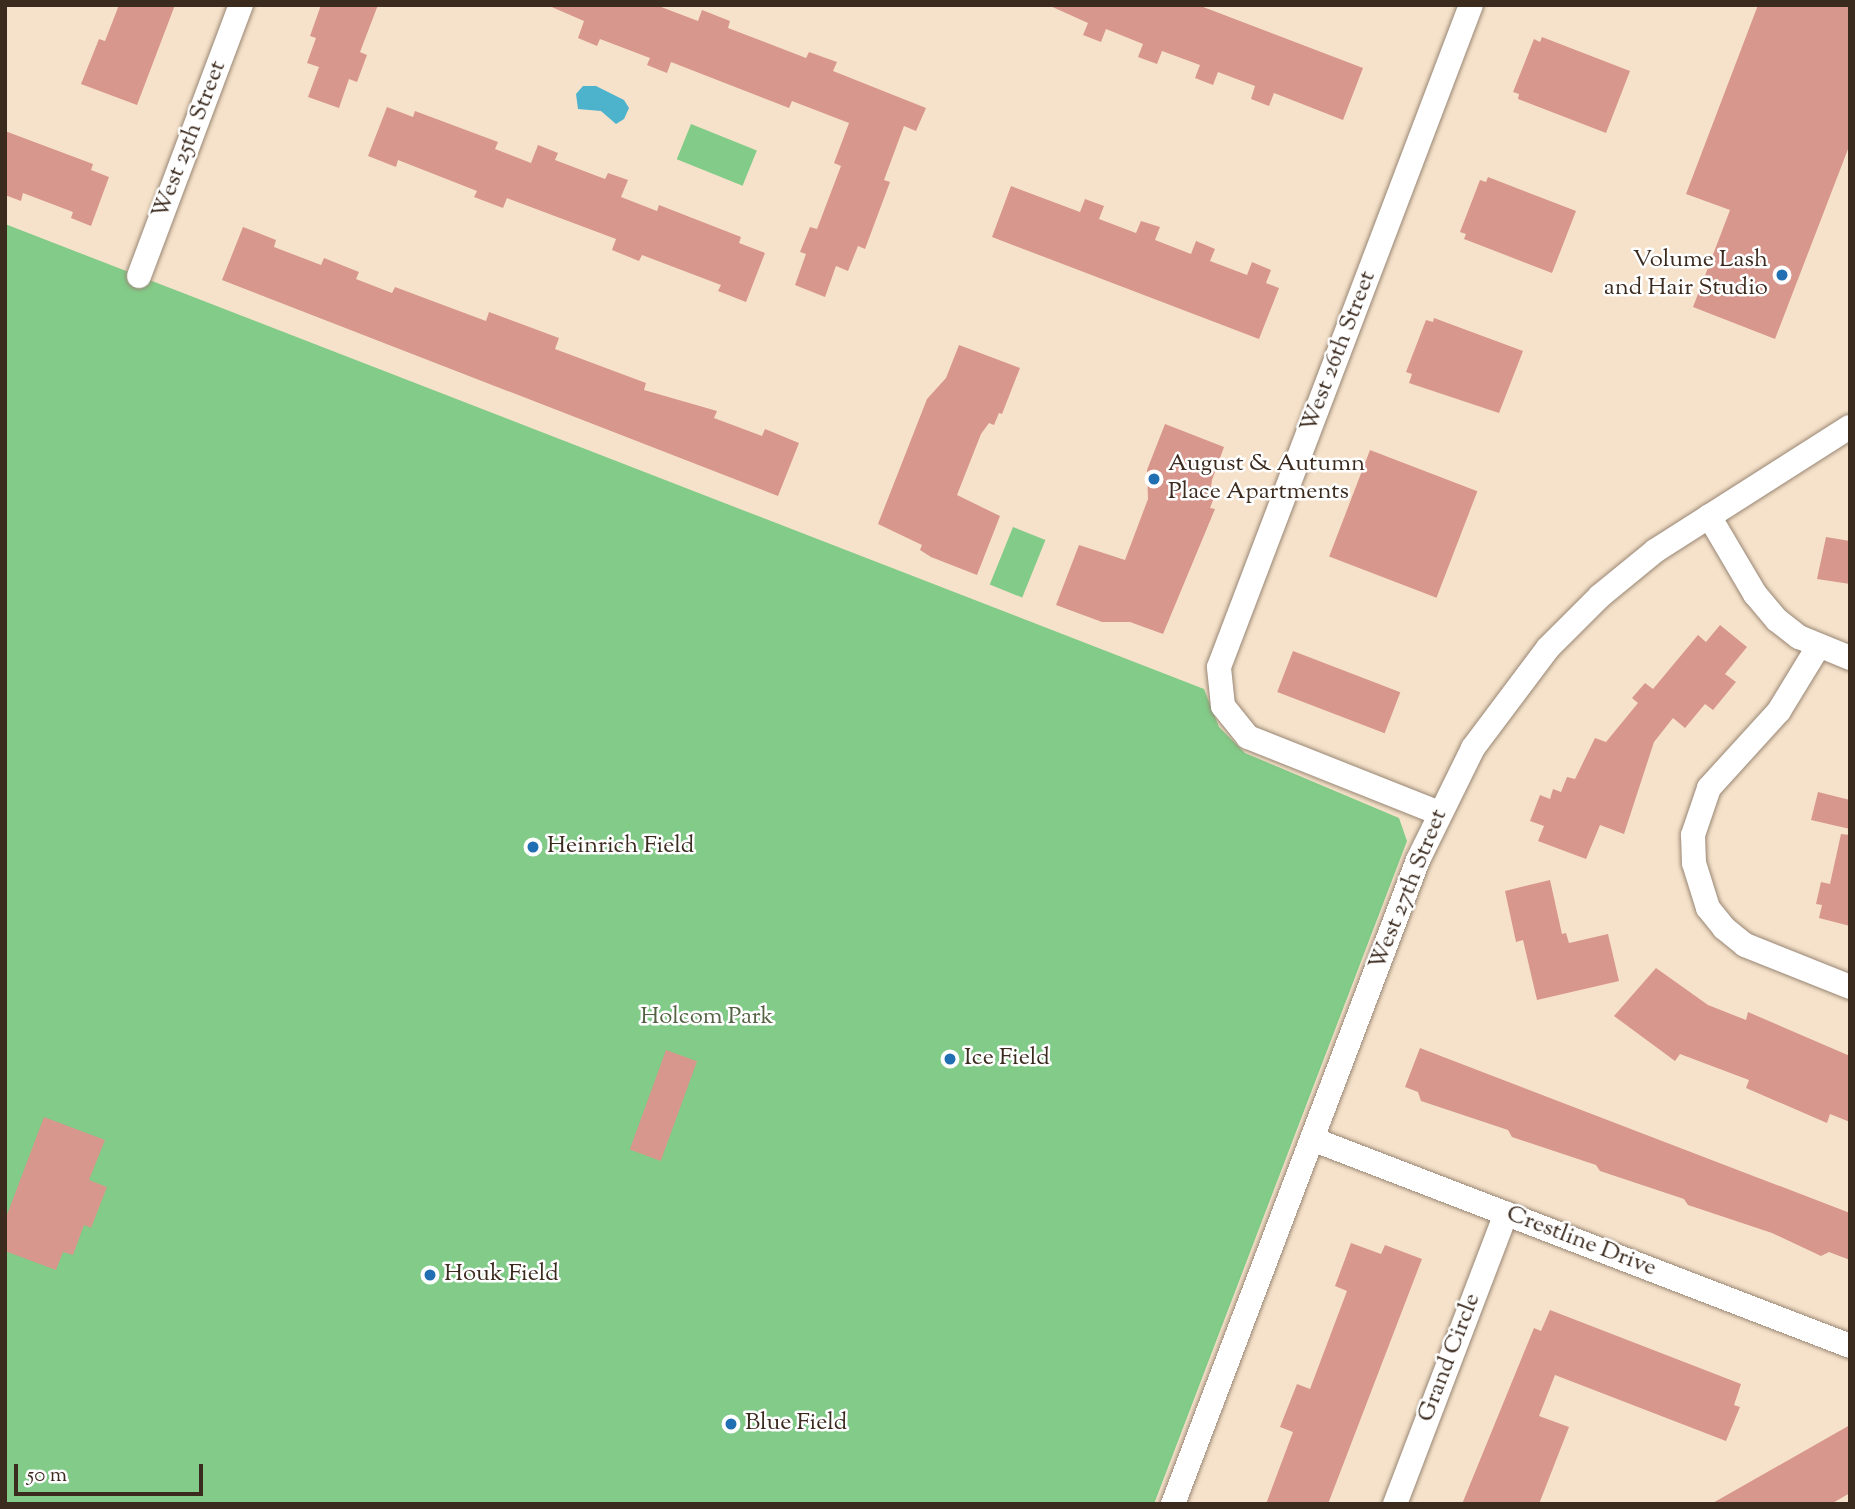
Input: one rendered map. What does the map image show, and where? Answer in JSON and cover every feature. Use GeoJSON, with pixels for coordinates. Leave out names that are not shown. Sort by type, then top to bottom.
{"type":"FeatureCollection","features":[{"type":"Feature","properties":{"kind":"street","name":"West 25th Street"},"geometry":{"type":"LineString","coordinates":[[139,276],[241,5]]}},
{"type":"Feature","properties":{"kind":"street","name":"West 26th Street"},"geometry":{"type":"LineString","coordinates":[[1439,813],[1248,737],[1223,706],[1219,667],[1471,5]]}},
{"type":"Feature","properties":{"kind":"street","name":"West 27th Street"},"geometry":{"type":"LineString","coordinates":[[1173,1504],[1439,813],[1473,748],[1548,648],[1600,596],[1655,551],[1709,516],[1760,488],[1850,427]]}},
{"type":"Feature","properties":{"kind":"street"},"geometry":{"type":"LineString","coordinates":[[1709,516],[1755,594],[1777,620],[1818,647],[1850,658]]}},
{"type":"Feature","properties":{"kind":"street"},"geometry":{"type":"LineString","coordinates":[[1818,647],[1779,711],[1709,788],[1693,835],[1694,863],[1708,908],[1724,928],[1745,945],[1850,987]]}},
{"type":"Feature","properties":{"kind":"street","name":"Crestline Drive"},"geometry":{"type":"LineString","coordinates":[[1312,1139],[1850,1346]]}},
{"type":"Feature","properties":{"kind":"street","name":"Grand Circle"},"geometry":{"type":"LineString","coordinates":[[1395,1504],[1506,1213]]}},
{"type":"Feature","properties":{"kind":"green space"},"geometry":{"type":"Polygon","coordinates":[[[691,124],[757,151],[743,186],[677,159],[691,124]]]}},
{"type":"Feature","properties":{"kind":"green space","name":"Holcom Park"},"geometry":{"type":"Polygon","coordinates":[[[5,224],[1204,689],[1219,727],[1245,753],[1399,818],[1407,841],[1154,1504],[5,1504],[5,224]]]}},
{"type":"Feature","properties":{"kind":"green space"},"geometry":{"type":"Polygon","coordinates":[[[1013,527],[1045,540],[1022,598],[990,584],[1013,527]]]}},
{"type":"Feature","properties":{"kind":"water"},"geometry":{"type":"Polygon","coordinates":[[[583,86],[596,86],[624,100],[629,108],[624,119],[616,124],[601,111],[578,109],[576,94],[583,86]]]}},
{"type":"Feature","properties":{"kind":"building"},"geometry":{"type":"Polygon","coordinates":[[[119,5],[175,5],[137,105],[81,84],[99,39],[105,41],[119,5]]]}},
{"type":"Feature","properties":{"kind":"building"},"geometry":{"type":"Polygon","coordinates":[[[321,5],[378,5],[360,52],[367,55],[357,82],[349,79],[339,108],[308,97],[319,67],[307,63],[316,38],[310,36],[321,5]]]}},
{"type":"Feature","properties":{"kind":"building"},"geometry":{"type":"Polygon","coordinates":[[[547,5],[656,5],[698,21],[702,10],[730,21],[728,28],[806,58],[809,52],[837,62],[833,71],[926,108],[916,131],[904,126],[884,180],[890,182],[865,249],[858,246],[848,271],[836,266],[825,297],[795,285],[806,254],[800,252],[810,227],[817,229],[841,166],[834,163],[849,123],[792,101],[789,108],[671,62],[667,73],[647,65],[650,58],[600,39],[597,46],[578,38],[584,21],[547,5]]]}},
{"type":"Feature","properties":{"kind":"building"},"geometry":{"type":"Polygon","coordinates":[[[1048,5],[1198,5],[1363,68],[1343,120],[1274,93],[1269,106],[1251,99],[1255,86],[1218,72],[1213,85],[1195,78],[1200,65],[1162,51],[1157,64],[1138,57],[1143,44],[1106,29],[1101,42],[1083,35],[1088,23],[1048,5]]]}},
{"type":"Feature","properties":{"kind":"building"},"geometry":{"type":"Polygon","coordinates":[[[1758,5],[1850,5],[1850,144],[1775,339],[1693,307],[1730,210],[1686,194],[1758,5]]]}},
{"type":"Feature","properties":{"kind":"building"},"geometry":{"type":"Polygon","coordinates":[[[1542,37],[1630,71],[1606,133],[1518,99],[1519,94],[1513,92],[1534,39],[1540,42],[1542,37]]]}},
{"type":"Feature","properties":{"kind":"building"},"geometry":{"type":"Polygon","coordinates":[[[387,107],[413,117],[415,111],[498,142],[495,149],[531,163],[538,145],[558,153],[555,160],[605,179],[608,173],[628,180],[621,197],[657,211],[659,205],[741,237],[739,243],[765,253],[746,302],[718,291],[721,285],[642,255],[639,261],[612,250],[616,239],[507,198],[503,208],[474,197],[477,191],[398,160],[396,167],[368,156],[387,107]]]}},
{"type":"Feature","properties":{"kind":"building"},"geometry":{"type":"Polygon","coordinates":[[[5,131],[93,164],[91,170],[109,177],[91,226],[71,218],[73,212],[23,193],[21,201],[5,195],[5,131]]]}},
{"type":"Feature","properties":{"kind":"building"},"geometry":{"type":"Polygon","coordinates":[[[1488,177],[1576,211],[1552,273],[1464,239],[1466,234],[1460,232],[1480,180],[1486,182],[1488,177]]]}},
{"type":"Feature","properties":{"kind":"building"},"geometry":{"type":"Polygon","coordinates":[[[1011,186],[1080,212],[1085,199],[1104,206],[1099,219],[1136,233],[1141,221],[1160,227],[1155,240],[1191,254],[1196,241],[1215,249],[1210,261],[1247,275],[1252,262],[1271,270],[1266,283],[1279,288],[1259,339],[992,237],[1011,186]]]}},
{"type":"Feature","properties":{"kind":"building"},"geometry":{"type":"Polygon","coordinates":[[[243,227],[276,240],[274,247],[321,265],[324,258],[359,272],[356,279],[392,293],[395,287],[486,321],[489,312],[559,338],[555,349],[646,383],[644,390],[717,411],[714,418],[762,436],[765,429],[799,443],[778,496],[222,280],[243,227]]]}},
{"type":"Feature","properties":{"kind":"building"},"geometry":{"type":"Polygon","coordinates":[[[1434,318],[1523,351],[1499,413],[1409,383],[1412,374],[1406,372],[1426,320],[1433,322],[1434,318]]]}},
{"type":"Feature","properties":{"kind":"building"},"geometry":{"type":"Polygon","coordinates":[[[959,345],[1020,368],[1002,414],[999,413],[994,425],[989,423],[981,434],[957,495],[1000,516],[977,575],[931,557],[920,550],[922,545],[878,524],[927,399],[946,378],[959,345]]]}},
{"type":"Feature","properties":{"kind":"building"},"geometry":{"type":"Polygon","coordinates":[[[1165,424],[1224,447],[1210,493],[1215,495],[1210,508],[1215,509],[1163,634],[1130,622],[1102,622],[1056,605],[1079,545],[1125,560],[1148,499],[1147,470],[1165,424]]]}},
{"type":"Feature","properties":{"kind":"building"},"geometry":{"type":"Polygon","coordinates":[[[1370,450],[1477,491],[1437,598],[1329,556],[1370,450]]]}},
{"type":"Feature","properties":{"kind":"building"},"geometry":{"type":"Polygon","coordinates":[[[1826,537],[1850,541],[1850,584],[1817,579],[1826,537]]]}},
{"type":"Feature","properties":{"kind":"building"},"geometry":{"type":"Polygon","coordinates":[[[1720,625],[1747,647],[1725,674],[1736,682],[1713,710],[1705,704],[1685,728],[1673,718],[1654,742],[1624,834],[1600,825],[1586,859],[1538,841],[1544,826],[1530,821],[1540,795],[1550,799],[1553,789],[1561,792],[1567,777],[1575,779],[1595,738],[1606,742],[1638,703],[1632,698],[1645,683],[1653,689],[1698,635],[1706,642],[1720,625]]]}},
{"type":"Feature","properties":{"kind":"building"},"geometry":{"type":"Polygon","coordinates":[[[1293,651],[1400,692],[1385,733],[1277,692],[1293,651]]]}},
{"type":"Feature","properties":{"kind":"building"},"geometry":{"type":"Polygon","coordinates":[[[1818,792],[1850,800],[1850,829],[1811,820],[1818,792]]]}},
{"type":"Feature","properties":{"kind":"building"},"geometry":{"type":"Polygon","coordinates":[[[1841,834],[1850,835],[1850,926],[1819,918],[1822,905],[1816,904],[1821,882],[1830,884],[1841,834]]]}},
{"type":"Feature","properties":{"kind":"building"},"geometry":{"type":"Polygon","coordinates":[[[1550,880],[1562,934],[1566,933],[1569,943],[1608,934],[1619,981],[1537,1000],[1523,940],[1516,942],[1505,891],[1550,880]]]}},
{"type":"Feature","properties":{"kind":"building"},"geometry":{"type":"Polygon","coordinates":[[[1656,968],[1708,1005],[1746,1020],[1748,1012],[1850,1056],[1850,1122],[1830,1114],[1827,1123],[1746,1088],[1749,1080],[1680,1054],[1675,1061],[1614,1016],[1656,968]]]}},
{"type":"Feature","properties":{"kind":"building"},"geometry":{"type":"Polygon","coordinates":[[[1420,1048],[1850,1213],[1850,1260],[1829,1252],[1821,1256],[1772,1233],[1688,1205],[1684,1199],[1600,1171],[1596,1165],[1512,1137],[1508,1130],[1421,1101],[1418,1092],[1405,1087],[1420,1048]]]}},
{"type":"Feature","properties":{"kind":"building"},"geometry":{"type":"Polygon","coordinates":[[[666,1050],[697,1061],[661,1161],[630,1150],[666,1050]]]}},
{"type":"Feature","properties":{"kind":"building"},"geometry":{"type":"Polygon","coordinates":[[[44,1117],[105,1140],[89,1180],[107,1187],[91,1228],[84,1225],[73,1255],[63,1252],[56,1270],[5,1251],[5,1220],[44,1117]]]}},
{"type":"Feature","properties":{"kind":"building"},"geometry":{"type":"Polygon","coordinates":[[[1351,1243],[1381,1254],[1385,1245],[1422,1259],[1328,1504],[1266,1504],[1293,1432],[1280,1427],[1297,1384],[1310,1389],[1347,1291],[1335,1286],[1351,1243]]]}},
{"type":"Feature","properties":{"kind":"building"},"geometry":{"type":"Polygon","coordinates":[[[1550,1310],[1741,1384],[1734,1405],[1740,1407],[1726,1441],[1555,1375],[1539,1416],[1569,1427],[1539,1504],[1462,1504],[1534,1328],[1541,1331],[1550,1310]]]}},
{"type":"Feature","properties":{"kind":"building"},"geometry":{"type":"Polygon","coordinates":[[[1850,1425],[1850,1493],[1831,1504],[1711,1504],[1850,1425]]]}},
{"type":"Feature","properties":{"kind":"place","name":"Volume Lash and Hair Studio"},"geometry":{"type":"Point","coordinates":[1782,275]}},
{"type":"Feature","properties":{"kind":"place","name":"August & Autumn Place Apartments"},"geometry":{"type":"Point","coordinates":[1154,479]}},
{"type":"Feature","properties":{"kind":"place","name":"Heinrich Field"},"geometry":{"type":"Point","coordinates":[533,847]}},
{"type":"Feature","properties":{"kind":"place","name":"Ice Field"},"geometry":{"type":"Point","coordinates":[950,1059]}},
{"type":"Feature","properties":{"kind":"place","name":"Houk Field"},"geometry":{"type":"Point","coordinates":[430,1275]}},
{"type":"Feature","properties":{"kind":"place","name":"Blue Field"},"geometry":{"type":"Point","coordinates":[731,1424]}}]}
